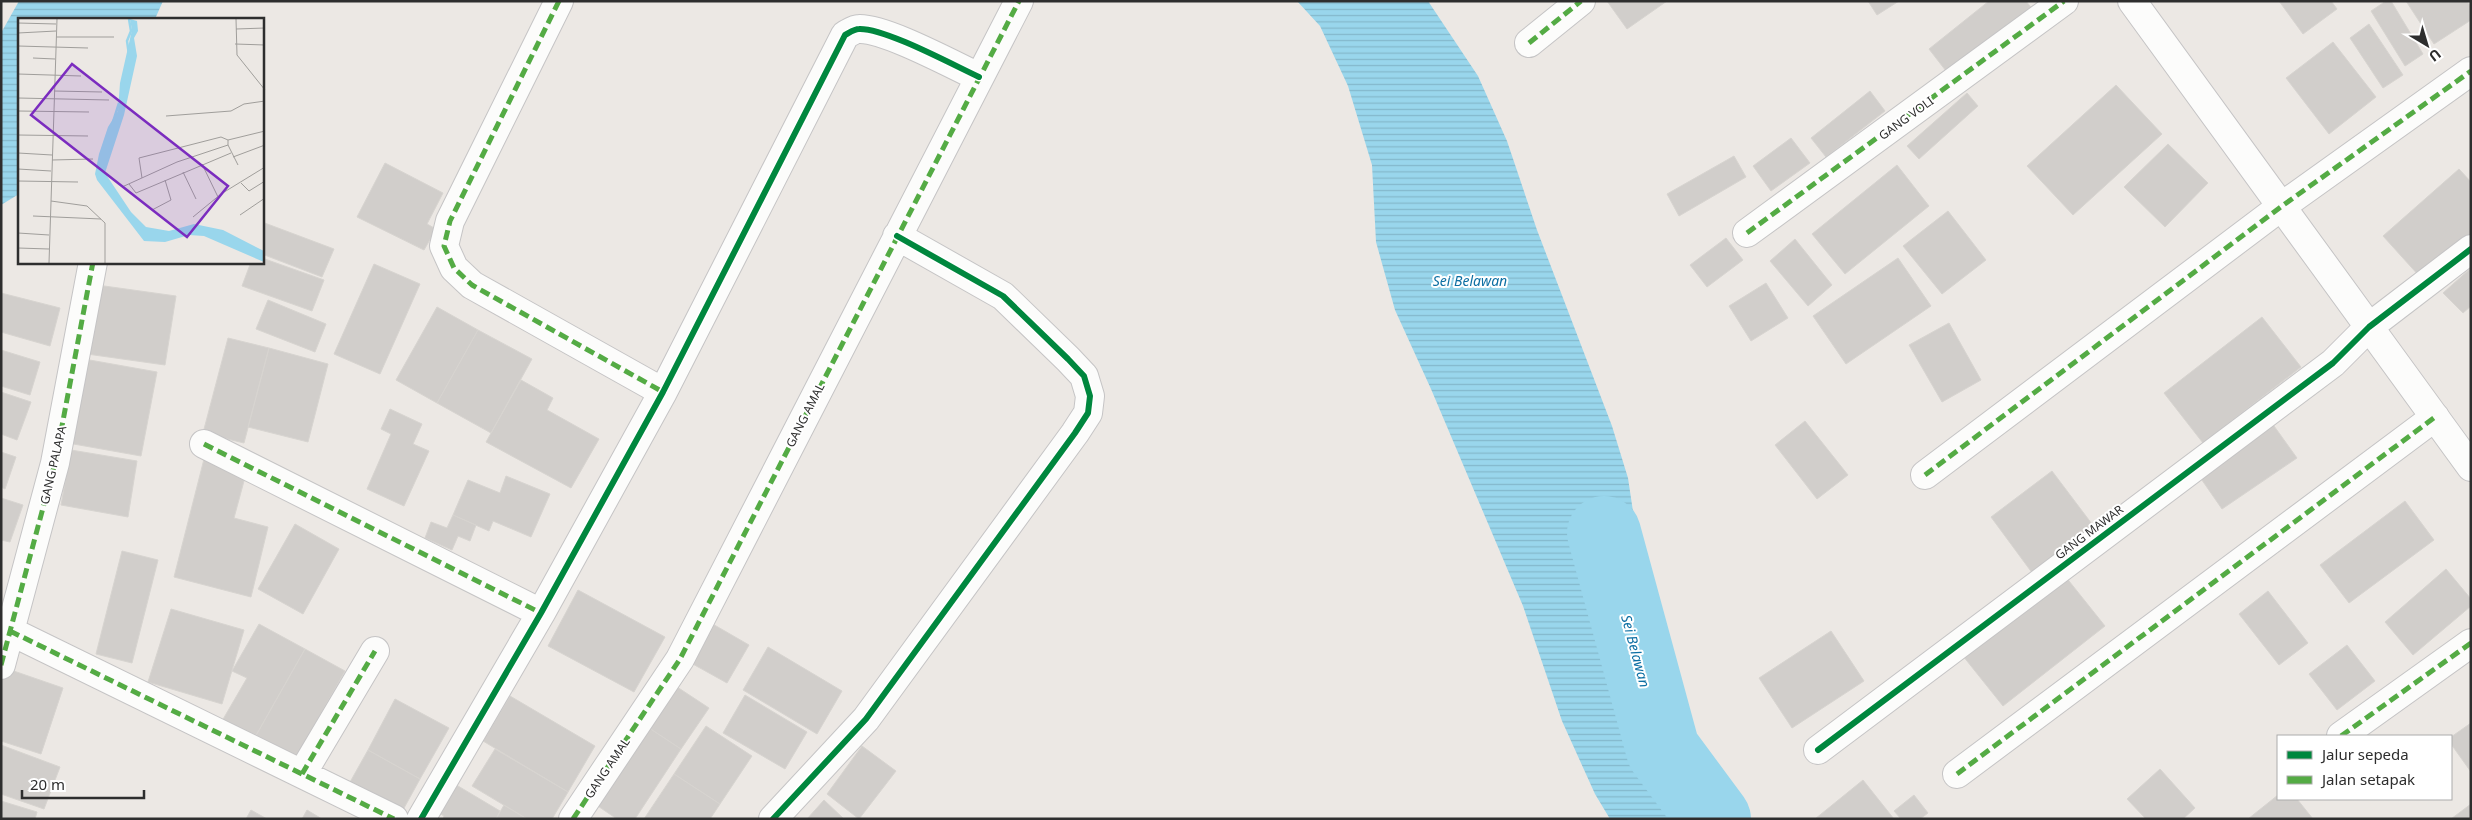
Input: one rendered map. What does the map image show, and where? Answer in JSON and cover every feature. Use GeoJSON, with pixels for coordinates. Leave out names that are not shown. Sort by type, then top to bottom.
{"type":"FeatureCollection","features":[{"type":"Feature","properties":{"kind":"street"},"geometry":{"type":"LineString","coordinates":[[559,1],[450,221],[444,246],[454,268],[472,285],[663,392]]}},
{"type":"Feature","properties":{"kind":"street","name":"GANG AMAL"},"geometry":{"type":"LineString","coordinates":[[573,819],[680,658],[1019,1]]}},
{"type":"Feature","properties":{"kind":"street"},"geometry":{"type":"LineString","coordinates":[[1530,43],[1581,1]]}},
{"type":"Feature","properties":{"kind":"street","name":"GANG VOLI"},"geometry":{"type":"LineString","coordinates":[[1747,233],[2064,1]]}},
{"type":"Feature","properties":{"kind":"street"},"geometry":{"type":"LineString","coordinates":[[2132,1],[2471,467]]}},
{"type":"Feature","properties":{"kind":"street"},"geometry":{"type":"LineString","coordinates":[[421,819],[541,613],[663,392],[845,35],[859,29],[898,39],[979,77]]}},
{"type":"Feature","properties":{"kind":"street"},"geometry":{"type":"LineString","coordinates":[[1925,475],[2282,206],[2471,71]]}},
{"type":"Feature","properties":{"kind":"street"},"geometry":{"type":"LineString","coordinates":[[773,819],[866,719],[1076,433],[1088,413],[1090,396],[1084,376],[1003,296],[897,236]]}},
{"type":"Feature","properties":{"kind":"street","name":"GANG MAWAR"},"geometry":{"type":"LineString","coordinates":[[1818,750],[2333,363],[2369,327],[2471,250]]}},
{"type":"Feature","properties":{"kind":"street","name":"GANG PALAPA"},"geometry":{"type":"LineString","coordinates":[[1,665],[55,462],[92,264]]}},
{"type":"Feature","properties":{"kind":"street"},"geometry":{"type":"LineString","coordinates":[[1957,774],[2435,417]]}},
{"type":"Feature","properties":{"kind":"street"},"geometry":{"type":"LineString","coordinates":[[204,444],[541,613]]}},
{"type":"Feature","properties":{"kind":"street"},"geometry":{"type":"LineString","coordinates":[[10,631],[394,819]]}},
{"type":"Feature","properties":{"kind":"street"},"geometry":{"type":"LineString","coordinates":[[2342,735],[2471,643]]}},
{"type":"Feature","properties":{"kind":"street"},"geometry":{"type":"LineString","coordinates":[[302,774],[375,651]]}},
{"type":"Feature","properties":{"kind":"water"},"geometry":{"type":"Polygon","coordinates":[[[19,1],[163,1],[155,18],[18,18],[18,195],[1,205],[1,33],[19,1]]]}},
{"type":"Feature","properties":{"kind":"water","name":"Sei Belawan"},"geometry":{"type":"Polygon","coordinates":[[[1297,1],[1428,1],[1478,76],[1507,141],[1537,230],[1612,426],[1628,478],[1637,538],[1630,658],[1645,714],[1695,790],[1717,819],[1610,819],[1595,794],[1562,721],[1523,606],[1431,389],[1395,310],[1376,242],[1372,165],[1348,86],[1320,26],[1297,1]]]}},
{"type":"Feature","properties":{"kind":"building"},"geometry":{"type":"Polygon","coordinates":[[[1607,1],[1667,1],[1627,29],[1607,1]]]}},
{"type":"Feature","properties":{"kind":"building"},"geometry":{"type":"Polygon","coordinates":[[[1868,1],[1899,1],[1877,15],[1868,1]]]}},
{"type":"Feature","properties":{"kind":"building"},"geometry":{"type":"Polygon","coordinates":[[[1989,1],[2026,1],[2036,14],[1953,80],[1929,49],[1989,1]]]}},
{"type":"Feature","properties":{"kind":"building"},"geometry":{"type":"Polygon","coordinates":[[[2279,1],[2331,1],[2337,9],[2303,34],[2279,1]]]}},
{"type":"Feature","properties":{"kind":"building"},"geometry":{"type":"Polygon","coordinates":[[[2386,1],[2391,1],[2423,54],[2405,66],[2371,11],[2386,1]]]}},
{"type":"Feature","properties":{"kind":"building"},"geometry":{"type":"Polygon","coordinates":[[[2406,1],[2467,1],[2471,7],[2471,20],[2434,44],[2406,1]]]}},
{"type":"Feature","properties":{"kind":"building"},"geometry":{"type":"Polygon","coordinates":[[[2369,24],[2403,75],[2383,88],[2350,38],[2369,24]]]}},
{"type":"Feature","properties":{"kind":"building"},"geometry":{"type":"Polygon","coordinates":[[[2333,42],[2376,97],[2329,134],[2286,78],[2333,42]]]}},
{"type":"Feature","properties":{"kind":"building"},"geometry":{"type":"Polygon","coordinates":[[[2116,85],[2162,134],[2073,215],[2027,166],[2116,85]]]}},
{"type":"Feature","properties":{"kind":"building"},"geometry":{"type":"Polygon","coordinates":[[[1870,91],[1885,111],[1826,157],[1811,138],[1870,91]]]}},
{"type":"Feature","properties":{"kind":"building"},"geometry":{"type":"Polygon","coordinates":[[[1967,93],[1978,106],[1919,159],[1907,146],[1967,93]]]}},
{"type":"Feature","properties":{"kind":"building"},"geometry":{"type":"Polygon","coordinates":[[[1791,138],[1810,163],[1771,191],[1753,166],[1791,138]]]}},
{"type":"Feature","properties":{"kind":"building"},"geometry":{"type":"Polygon","coordinates":[[[2168,144],[2208,183],[2165,227],[2124,187],[2168,144]]]}},
{"type":"Feature","properties":{"kind":"building"},"geometry":{"type":"Polygon","coordinates":[[[1734,156],[1746,177],[1679,216],[1667,194],[1734,156]]]}},
{"type":"Feature","properties":{"kind":"building"},"geometry":{"type":"Polygon","coordinates":[[[385,163],[443,193],[427,224],[436,229],[424,250],[357,217],[385,163]]]}},
{"type":"Feature","properties":{"kind":"building"},"geometry":{"type":"Polygon","coordinates":[[[1897,165],[1929,206],[1845,274],[1812,234],[1897,165]]]}},
{"type":"Feature","properties":{"kind":"building"},"geometry":{"type":"Polygon","coordinates":[[[2459,169],[2471,182],[2471,234],[2421,278],[2383,236],[2459,169]]]}},
{"type":"Feature","properties":{"kind":"building"},"geometry":{"type":"Polygon","coordinates":[[[1948,211],[1986,260],[1942,294],[1903,246],[1948,211]]]}},
{"type":"Feature","properties":{"kind":"building"},"geometry":{"type":"Polygon","coordinates":[[[264,223],[334,249],[322,277],[264,255],[264,223]]]}},
{"type":"Feature","properties":{"kind":"building"},"geometry":{"type":"Polygon","coordinates":[[[1726,238],[1743,260],[1707,287],[1690,265],[1726,238]]]}},
{"type":"Feature","properties":{"kind":"building"},"geometry":{"type":"Polygon","coordinates":[[[1795,239],[1832,285],[1808,306],[1770,261],[1795,239]]]}},
{"type":"Feature","properties":{"kind":"building"},"geometry":{"type":"Polygon","coordinates":[[[1898,258],[1931,306],[1846,364],[1813,316],[1898,258]]]}},
{"type":"Feature","properties":{"kind":"building"},"geometry":{"type":"Polygon","coordinates":[[[264,259],[324,280],[312,311],[242,286],[250,264],[264,264],[264,259]]]}},
{"type":"Feature","properties":{"kind":"building"},"geometry":{"type":"Polygon","coordinates":[[[374,264],[420,284],[380,374],[334,354],[374,264]]]}},
{"type":"Feature","properties":{"kind":"building"},"geometry":{"type":"Polygon","coordinates":[[[2471,268],[2471,306],[2463,313],[2443,293],[2471,268]]]}},
{"type":"Feature","properties":{"kind":"building"},"geometry":{"type":"Polygon","coordinates":[[[1766,283],[1788,318],[1751,341],[1729,306],[1766,283]]]}},
{"type":"Feature","properties":{"kind":"building"},"geometry":{"type":"Polygon","coordinates":[[[97,285],[176,296],[165,365],[87,354],[97,285]]]}},
{"type":"Feature","properties":{"kind":"building"},"geometry":{"type":"Polygon","coordinates":[[[1,293],[60,308],[50,346],[1,332],[1,293]]]}},
{"type":"Feature","properties":{"kind":"building"},"geometry":{"type":"Polygon","coordinates":[[[268,300],[326,324],[315,352],[256,329],[268,300]]]}},
{"type":"Feature","properties":{"kind":"building"},"geometry":{"type":"Polygon","coordinates":[[[437,307],[478,330],[437,403],[396,380],[437,307]]]}},
{"type":"Feature","properties":{"kind":"building"},"geometry":{"type":"Polygon","coordinates":[[[2262,317],[2301,367],[2203,443],[2164,393],[2262,317]]]}},
{"type":"Feature","properties":{"kind":"building"},"geometry":{"type":"Polygon","coordinates":[[[1949,323],[1981,380],[1942,402],[1909,345],[1949,323]]]}},
{"type":"Feature","properties":{"kind":"building"},"geometry":{"type":"Polygon","coordinates":[[[478,330],[532,359],[491,433],[437,403],[478,330]]]}},
{"type":"Feature","properties":{"kind":"building"},"geometry":{"type":"Polygon","coordinates":[[[228,338],[269,348],[244,443],[203,433],[228,338]]]}},
{"type":"Feature","properties":{"kind":"building"},"geometry":{"type":"Polygon","coordinates":[[[269,348],[328,364],[308,442],[248,427],[269,348]]]}},
{"type":"Feature","properties":{"kind":"building"},"geometry":{"type":"Polygon","coordinates":[[[1,350],[40,362],[30,395],[1,386],[1,350]]]}},
{"type":"Feature","properties":{"kind":"building"},"geometry":{"type":"Polygon","coordinates":[[[84,359],[157,372],[141,456],[68,443],[84,359]]]}},
{"type":"Feature","properties":{"kind":"building"},"geometry":{"type":"Polygon","coordinates":[[[521,380],[553,398],[547,410],[599,439],[571,488],[486,442],[521,380]]]}},
{"type":"Feature","properties":{"kind":"building"},"geometry":{"type":"Polygon","coordinates":[[[1,392],[31,402],[17,440],[1,434],[1,392]]]}},
{"type":"Feature","properties":{"kind":"building"},"geometry":{"type":"Polygon","coordinates":[[[390,409],[422,424],[413,444],[429,451],[404,506],[367,489],[391,434],[381,429],[390,409]]]}},
{"type":"Feature","properties":{"kind":"building"},"geometry":{"type":"Polygon","coordinates":[[[2269,419],[2297,458],[2222,509],[2195,470],[2269,419]]]}},
{"type":"Feature","properties":{"kind":"building"},"geometry":{"type":"Polygon","coordinates":[[[1805,421],[1848,475],[1817,499],[1775,445],[1805,421]]]}},
{"type":"Feature","properties":{"kind":"building"},"geometry":{"type":"Polygon","coordinates":[[[71,450],[137,461],[128,517],[61,505],[71,450]]]}},
{"type":"Feature","properties":{"kind":"building"},"geometry":{"type":"Polygon","coordinates":[[[1,452],[16,457],[5,489],[1,487],[1,452]]]}},
{"type":"Feature","properties":{"kind":"building"},"geometry":{"type":"Polygon","coordinates":[[[204,459],[247,470],[234,518],[268,527],[251,597],[174,577],[204,459]]]}},
{"type":"Feature","properties":{"kind":"building"},"geometry":{"type":"Polygon","coordinates":[[[2052,471],[2095,528],[2033,574],[1991,517],[2052,471]]]}},
{"type":"Feature","properties":{"kind":"building"},"geometry":{"type":"Polygon","coordinates":[[[506,476],[550,494],[531,537],[493,521],[489,531],[453,515],[468,480],[500,493],[506,476]]]}},
{"type":"Feature","properties":{"kind":"building"},"geometry":{"type":"Polygon","coordinates":[[[1,498],[23,505],[10,542],[1,540],[1,498]]]}},
{"type":"Feature","properties":{"kind":"building"},"geometry":{"type":"Polygon","coordinates":[[[2405,501],[2434,540],[2349,603],[2320,565],[2405,501]]]}},
{"type":"Feature","properties":{"kind":"building"},"geometry":{"type":"Polygon","coordinates":[[[453,515],[476,525],[470,541],[458,536],[452,550],[425,538],[431,522],[447,528],[453,515]]]}},
{"type":"Feature","properties":{"kind":"building"},"geometry":{"type":"Polygon","coordinates":[[[295,524],[339,549],[303,614],[258,589],[295,524]]]}},
{"type":"Feature","properties":{"kind":"building"},"geometry":{"type":"Polygon","coordinates":[[[122,551],[158,560],[132,663],[96,654],[122,551]]]}},
{"type":"Feature","properties":{"kind":"building"},"geometry":{"type":"Polygon","coordinates":[[[2446,569],[2471,599],[2471,606],[2413,655],[2385,622],[2446,569]]]}},
{"type":"Feature","properties":{"kind":"building"},"geometry":{"type":"Polygon","coordinates":[[[2065,576],[2105,626],[2003,706],[1963,656],[2065,576]]]}},
{"type":"Feature","properties":{"kind":"building"},"geometry":{"type":"Polygon","coordinates":[[[578,590],[665,637],[634,692],[548,646],[578,590]]]}},
{"type":"Feature","properties":{"kind":"building"},"geometry":{"type":"Polygon","coordinates":[[[2268,591],[2308,643],[2279,665],[2239,614],[2268,591]]]}},
{"type":"Feature","properties":{"kind":"building"},"geometry":{"type":"Polygon","coordinates":[[[171,609],[244,630],[222,704],[148,682],[171,609]]]}},
{"type":"Feature","properties":{"kind":"building"},"geometry":{"type":"Polygon","coordinates":[[[704,619],[749,645],[727,683],[682,658],[704,619]]]}},
{"type":"Feature","properties":{"kind":"building"},"geometry":{"type":"Polygon","coordinates":[[[259,624],[305,649],[254,739],[222,721],[247,678],[232,671],[259,624]]]}},
{"type":"Feature","properties":{"kind":"building"},"geometry":{"type":"Polygon","coordinates":[[[1831,631],[1864,681],[1792,728],[1759,678],[1831,631]]]}},
{"type":"Feature","properties":{"kind":"building"},"geometry":{"type":"Polygon","coordinates":[[[2347,645],[2375,681],[2337,710],[2309,674],[2347,645]]]}},
{"type":"Feature","properties":{"kind":"building"},"geometry":{"type":"Polygon","coordinates":[[[768,647],[842,691],[817,734],[743,690],[768,647]]]}},
{"type":"Feature","properties":{"kind":"building"},"geometry":{"type":"Polygon","coordinates":[[[305,649],[345,671],[294,761],[254,739],[305,649]]]}},
{"type":"Feature","properties":{"kind":"building"},"geometry":{"type":"Polygon","coordinates":[[[5,668],[63,688],[41,754],[1,741],[1,679],[5,668]]]}},
{"type":"Feature","properties":{"kind":"building"},"geometry":{"type":"Polygon","coordinates":[[[668,681],[709,708],[681,749],[640,722],[668,681]]]}},
{"type":"Feature","properties":{"kind":"building"},"geometry":{"type":"Polygon","coordinates":[[[745,695],[807,732],[785,769],[723,733],[745,695]]]}},
{"type":"Feature","properties":{"kind":"building"},"geometry":{"type":"Polygon","coordinates":[[[510,696],[595,746],[568,792],[483,741],[510,696]]]}},
{"type":"Feature","properties":{"kind":"building"},"geometry":{"type":"Polygon","coordinates":[[[395,699],[449,728],[420,779],[368,750],[395,699]]]}},
{"type":"Feature","properties":{"kind":"building"},"geometry":{"type":"Polygon","coordinates":[[[640,722],[681,749],[635,819],[617,819],[589,800],[640,722]]]}},
{"type":"Feature","properties":{"kind":"building"},"geometry":{"type":"Polygon","coordinates":[[[2471,723],[2471,772],[2452,745],[2452,736],[2471,723]]]}},
{"type":"Feature","properties":{"kind":"building"},"geometry":{"type":"Polygon","coordinates":[[[706,726],[752,756],[720,804],[674,774],[706,726]]]}},
{"type":"Feature","properties":{"kind":"building"},"geometry":{"type":"Polygon","coordinates":[[[1,745],[60,767],[44,809],[1,794],[1,745]]]}},
{"type":"Feature","properties":{"kind":"building"},"geometry":{"type":"Polygon","coordinates":[[[862,746],[896,771],[859,819],[827,794],[862,746]]]}},
{"type":"Feature","properties":{"kind":"building"},"geometry":{"type":"Polygon","coordinates":[[[495,749],[568,792],[552,819],[527,819],[472,786],[495,749]]]}},
{"type":"Feature","properties":{"kind":"building"},"geometry":{"type":"Polygon","coordinates":[[[368,750],[420,779],[398,819],[345,791],[368,750]]]}},
{"type":"Feature","properties":{"kind":"building"},"geometry":{"type":"Polygon","coordinates":[[[2160,769],[2195,808],[2183,819],[2146,819],[2127,799],[2160,769]]]}},
{"type":"Feature","properties":{"kind":"building"},"geometry":{"type":"Polygon","coordinates":[[[674,774],[720,804],[710,819],[644,819],[674,774]]]}},
{"type":"Feature","properties":{"kind":"building"},"geometry":{"type":"Polygon","coordinates":[[[1863,780],[1894,819],[1815,819],[1863,780]]]}},
{"type":"Feature","properties":{"kind":"building"},"geometry":{"type":"Polygon","coordinates":[[[453,783],[500,811],[496,819],[443,819],[444,816],[436,811],[453,783]]]}},
{"type":"Feature","properties":{"kind":"building"},"geometry":{"type":"Polygon","coordinates":[[[1914,795],[1928,813],[1920,819],[1901,819],[1894,811],[1914,795]]]}},
{"type":"Feature","properties":{"kind":"building"},"geometry":{"type":"Polygon","coordinates":[[[2277,796],[2277,800],[2298,800],[2313,819],[2248,819],[2277,796]]]}},
{"type":"Feature","properties":{"kind":"building"},"geometry":{"type":"Polygon","coordinates":[[[824,800],[844,819],[807,819],[824,800]]]}},
{"type":"Feature","properties":{"kind":"building"},"geometry":{"type":"Polygon","coordinates":[[[1,801],[37,812],[35,819],[1,819],[1,801]]]}},
{"type":"Feature","properties":{"kind":"building"},"geometry":{"type":"Polygon","coordinates":[[[2471,804],[2471,819],[2451,819],[2471,804]]]}},
{"type":"Feature","properties":{"kind":"building"},"geometry":{"type":"Polygon","coordinates":[[[504,805],[527,819],[496,819],[504,805]]]}},
{"type":"Feature","properties":{"kind":"building"},"geometry":{"type":"Polygon","coordinates":[[[251,810],[267,819],[246,819],[251,810]]]}},
{"type":"Feature","properties":{"kind":"building"},"geometry":{"type":"Polygon","coordinates":[[[307,810],[322,819],[302,819],[307,810]]]}},
{"type":"Feature","properties":{"kind":"waterway","name":"Sei Belawan"},"geometry":{"type":"LineString","coordinates":[[1604,533],[1663,750],[1714,819]]}},
{"type":"Feature","properties":{"kind":"marked path"},"geometry":{"type":"LineString","coordinates":[[559,1],[450,221],[444,246],[454,268],[472,285],[663,392]]}},
{"type":"Feature","properties":{"kind":"marked path"},"geometry":{"type":"LineString","coordinates":[[573,819],[680,659],[1019,1]]}},
{"type":"Feature","properties":{"kind":"marked path"},"geometry":{"type":"LineString","coordinates":[[1529,43],[1581,1]]}},
{"type":"Feature","properties":{"kind":"marked path"},"geometry":{"type":"LineString","coordinates":[[1747,233],[2064,1]]}},
{"type":"Feature","properties":{"kind":"marked path"},"geometry":{"type":"LineString","coordinates":[[1925,475],[2282,206],[2471,71]]}},
{"type":"Feature","properties":{"kind":"marked path"},"geometry":{"type":"LineString","coordinates":[[1,665],[55,463],[93,264]]}},
{"type":"Feature","properties":{"kind":"marked path"},"geometry":{"type":"LineString","coordinates":[[1957,774],[2435,417]]}},
{"type":"Feature","properties":{"kind":"marked path"},"geometry":{"type":"LineString","coordinates":[[204,444],[541,613]]}},
{"type":"Feature","properties":{"kind":"marked path"},"geometry":{"type":"LineString","coordinates":[[10,631],[394,819]]}},
{"type":"Feature","properties":{"kind":"marked path"},"geometry":{"type":"LineString","coordinates":[[2342,735],[2471,643]]}},
{"type":"Feature","properties":{"kind":"marked path"},"geometry":{"type":"LineString","coordinates":[[302,774],[375,651]]}},
{"type":"Feature","properties":{"kind":"cycle path"},"geometry":{"type":"LineString","coordinates":[[421,819],[541,613],[663,392],[845,35],[859,29],[885,34],[979,77]]}},
{"type":"Feature","properties":{"kind":"cycle path"},"geometry":{"type":"LineString","coordinates":[[773,819],[866,719],[1088,413],[1090,396],[1084,376],[1003,296],[897,236]]}},
{"type":"Feature","properties":{"kind":"cycle path"},"geometry":{"type":"LineString","coordinates":[[1818,750],[2333,363],[2369,327],[2471,249]]}}]}
